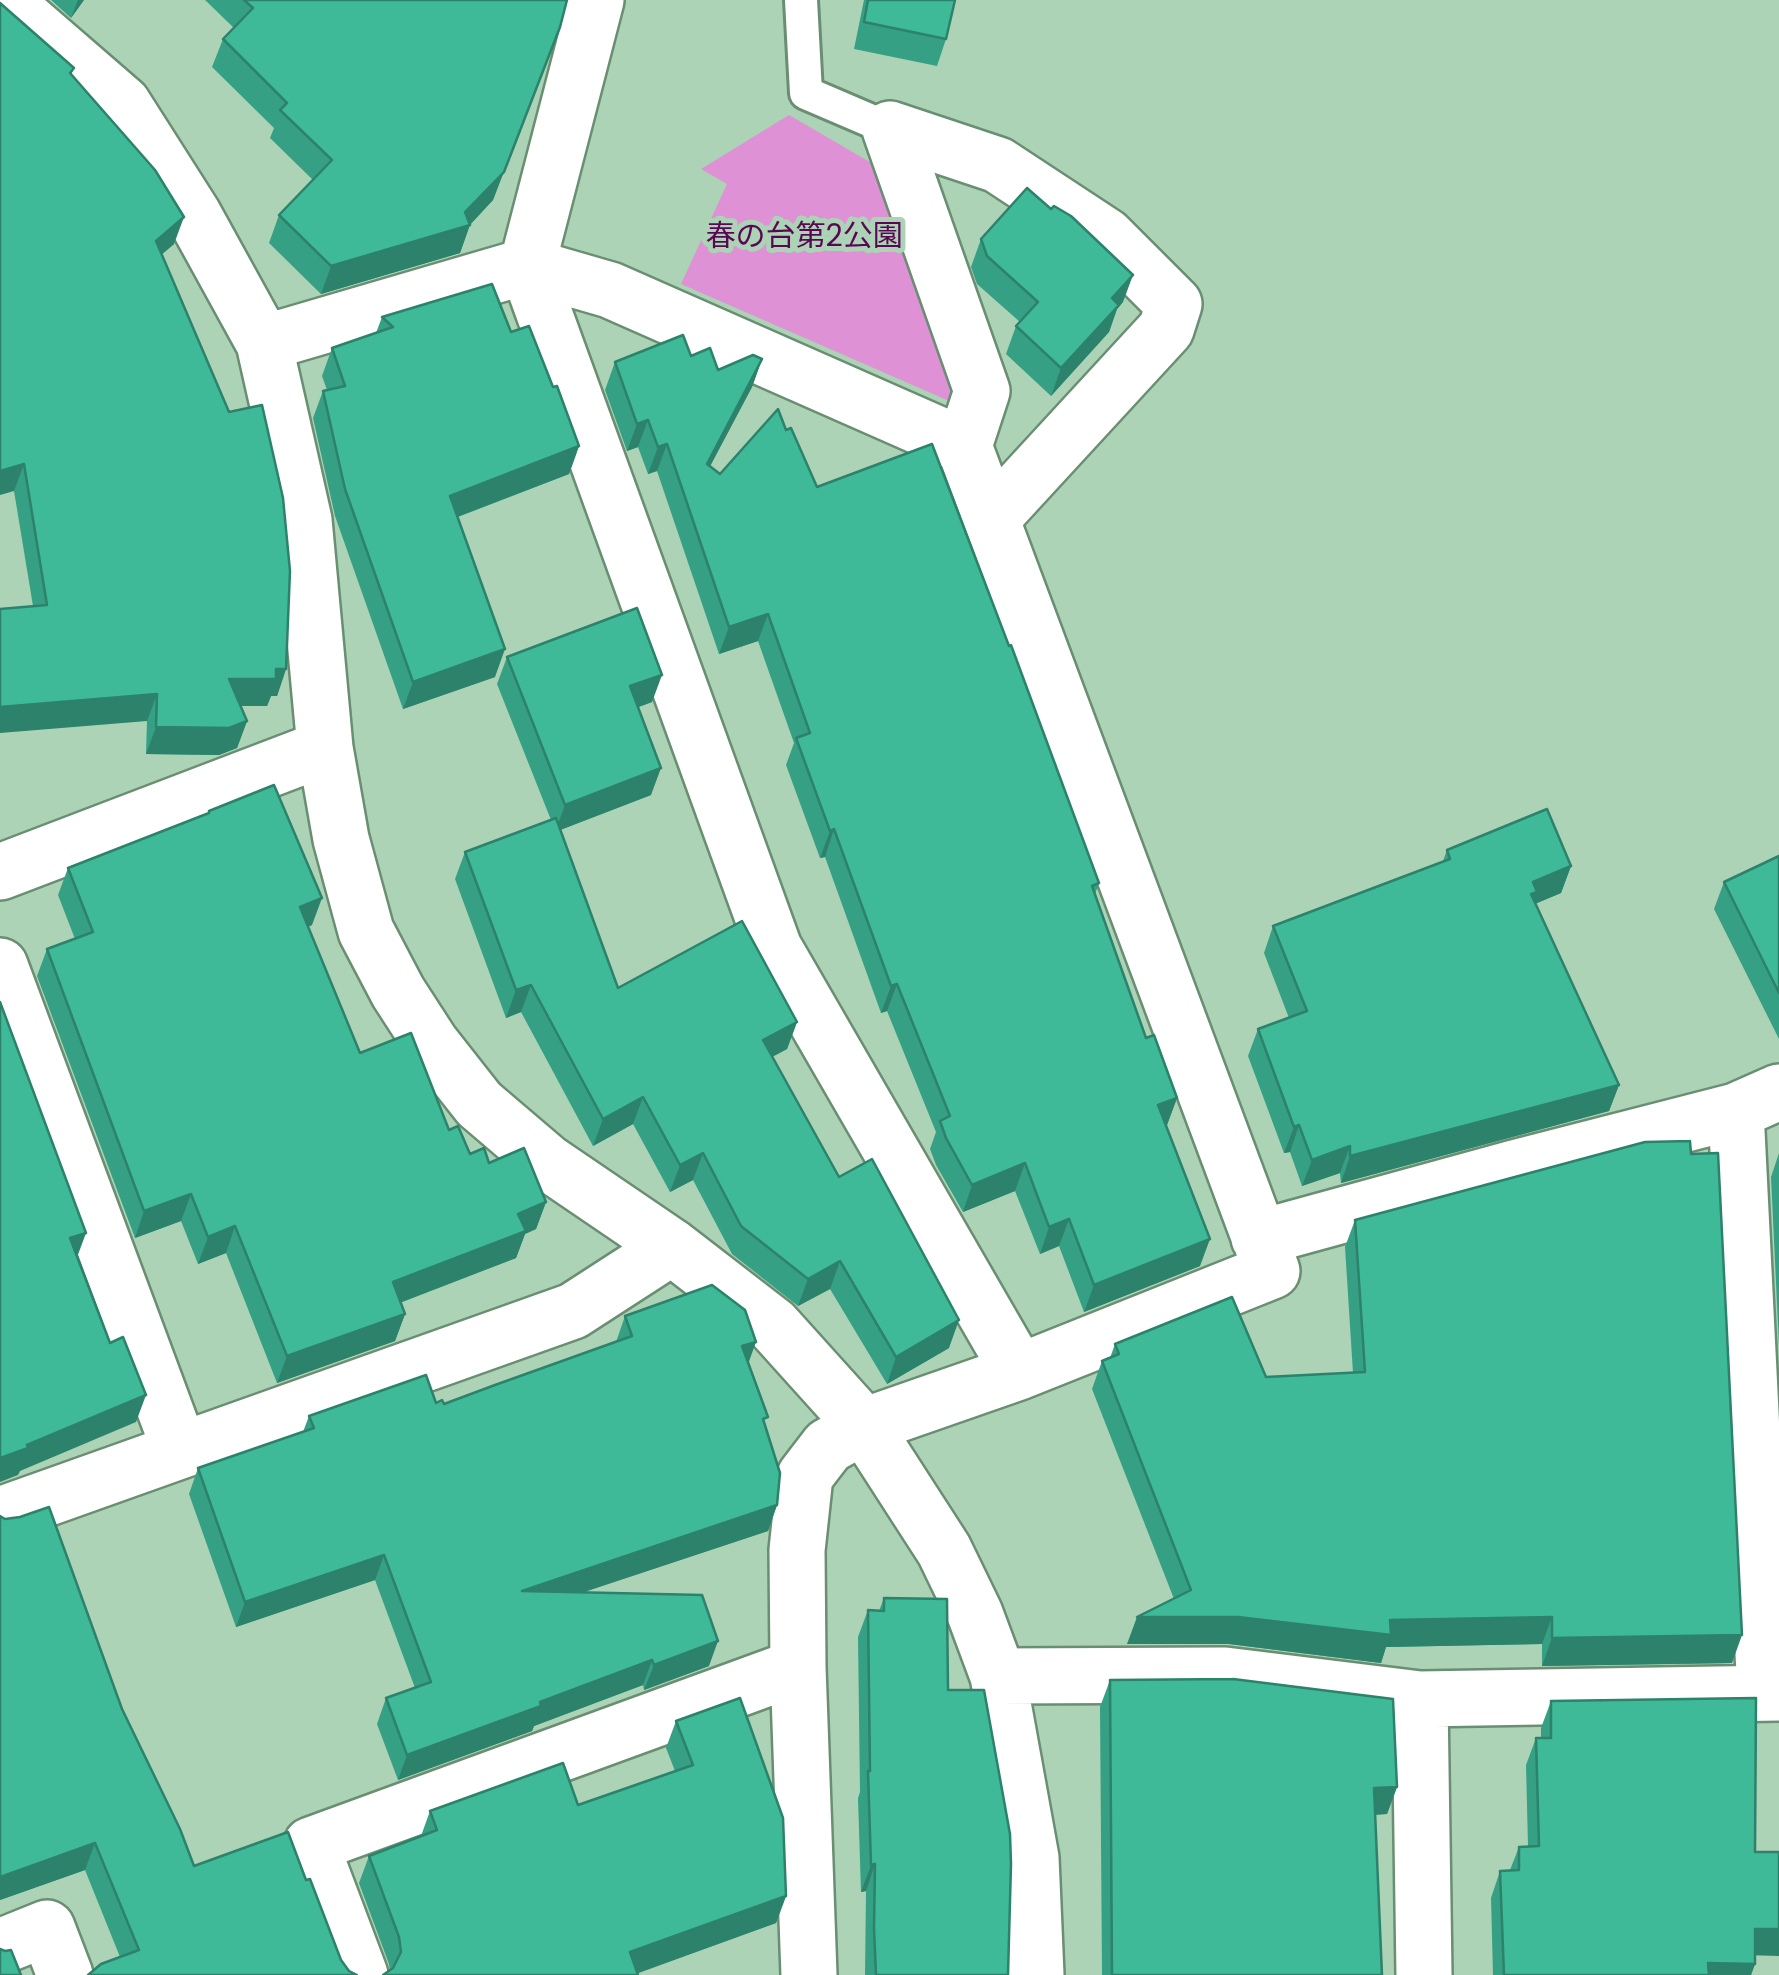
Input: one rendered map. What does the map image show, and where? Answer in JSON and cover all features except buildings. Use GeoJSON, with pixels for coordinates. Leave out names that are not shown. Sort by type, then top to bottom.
{"type":"FeatureCollection","features":[{"type":"Feature","properties":{"kind":"street"},"geometry":{"type":"LineString","coordinates":[[3,0],[123,104],[193,214],[264,343],[304,520],[326,748],[341,839],[366,931],[398,992],[478,1104],[547,1162],[672,1248],[773,1325],[864,1426],[944,1550],[975,1614],[998,1676],[1031,1858],[1036,1975]]}},
{"type":"Feature","properties":{"kind":"street"},"geometry":{"type":"LineString","coordinates":[[596,0],[527,266],[774,948],[1019,1372]]}},
{"type":"Feature","properties":{"kind":"street"},"geometry":{"type":"LineString","coordinates":[[809,1975],[797,1550],[805,1476],[828,1446],[864,1426],[1019,1372],[1272,1271],[964,446],[982,391],[890,129]]}},
{"type":"Feature","properties":{"kind":"street"},"geometry":{"type":"LineString","coordinates":[[890,129],[998,165],[1106,236],[1174,304],[1166,328],[992,518]]}},
{"type":"Feature","properties":{"kind":"street"},"geometry":{"type":"LineString","coordinates":[[264,343],[527,266],[610,290],[964,446]]}},
{"type":"Feature","properties":{"kind":"street"},"geometry":{"type":"LineString","coordinates":[[0,872],[326,748]]}},
{"type":"Feature","properties":{"kind":"street"},"geometry":{"type":"LineString","coordinates":[[0,966],[180,1450]]}},
{"type":"Feature","properties":{"kind":"street"},"geometry":{"type":"LineString","coordinates":[[998,1676],[1224,1674],[1420,1699],[1772,1693],[1758,1102],[1259,1238]]}},
{"type":"Feature","properties":{"kind":"street"},"geometry":{"type":"LineString","coordinates":[[0,1514],[573,1312],[672,1248]]}},
{"type":"Feature","properties":{"kind":"street"},"geometry":{"type":"LineString","coordinates":[[360,1975],[311,1845],[798,1667]]}},
{"type":"Feature","properties":{"kind":"street"},"geometry":{"type":"LineString","coordinates":[[1420,1699],[1424,1975]]}},
{"type":"Feature","properties":{"kind":"street"},"geometry":{"type":"LineString","coordinates":[[0,1947],[47,1928],[66,1975]]}},
{"type":"Feature","properties":{"kind":"lane"},"geometry":{"type":"LineString","coordinates":[[801,0],[806,93],[890,129]]}},
{"type":"Feature","properties":{"kind":"green space","name":"春の台第2公園"},"geometry":{"type":"Polygon","coordinates":[[[789,115],[875,165],[956,404],[681,284],[727,184],[701,169],[789,115]]]}}]}
